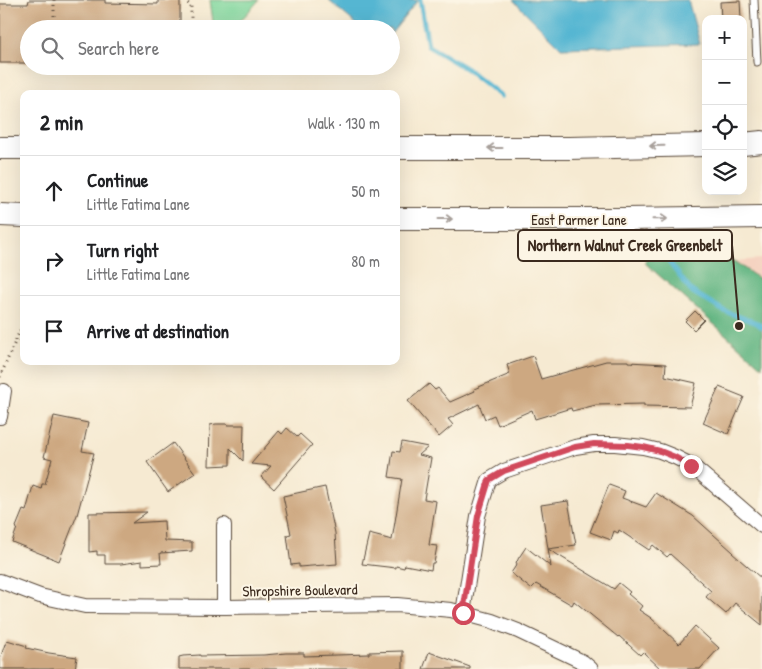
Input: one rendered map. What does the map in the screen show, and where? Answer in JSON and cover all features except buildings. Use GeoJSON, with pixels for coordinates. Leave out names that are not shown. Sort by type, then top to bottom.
{"type":"FeatureCollection","features":[{"type":"Feature","properties":{"kind":"main road"},"geometry":{"type":"LineString","coordinates":[[747,144],[762,142]]}},
{"type":"Feature","properties":{"kind":"main road"},"geometry":{"type":"LineString","coordinates":[[400,148],[569,148],[702,145]]}},
{"type":"Feature","properties":{"kind":"main road"},"geometry":{"type":"LineString","coordinates":[[0,148],[20,148]]}},
{"type":"Feature","properties":{"kind":"main road"},"geometry":{"type":"LineString","coordinates":[[0,215],[20,216]]}},
{"type":"Feature","properties":{"kind":"main road","name":"East Parmer Lane"},"geometry":{"type":"LineString","coordinates":[[400,219],[762,217]]}},
{"type":"Feature","properties":{"kind":"street"},"geometry":{"type":"LineString","coordinates":[[0,417],[2,384]]}},
{"type":"Feature","properties":{"kind":"street"},"geometry":{"type":"LineString","coordinates":[[463,613],[478,516],[489,480],[504,471],[575,447],[594,444],[628,445],[660,451],[675,457],[703,475],[762,526]]}},
{"type":"Feature","properties":{"kind":"street"},"geometry":{"type":"LineString","coordinates":[[224,525],[224,607]]}},
{"type":"Feature","properties":{"kind":"street","name":"Shropshire Boulevard"},"geometry":{"type":"LineString","coordinates":[[0,581],[40,596],[85,606],[397,605],[434,608],[463,613],[518,631],[583,662],[591,669]]}},
{"type":"Feature","properties":{"kind":"lane"},"geometry":{"type":"LineString","coordinates":[[754,0],[757,62]]}},
{"type":"Feature","properties":{"kind":"path"},"geometry":{"type":"LineString","coordinates":[[54,0],[54,20]]}},
{"type":"Feature","properties":{"kind":"path"},"geometry":{"type":"LineString","coordinates":[[184,0],[191,6],[191,20]]}},
{"type":"Feature","properties":{"kind":"path"},"geometry":{"type":"LineString","coordinates":[[2,384],[20,332]]}},
{"type":"Feature","properties":{"kind":"shaded area"},"geometry":{"type":"Polygon","coordinates":[[[762,259],[762,281],[734,261],[762,259]]]}},
{"type":"Feature","properties":{"kind":"green space"},"geometry":{"type":"Polygon","coordinates":[[[210,0],[259,0],[241,20],[213,20],[210,0]]]}},
{"type":"Feature","properties":{"kind":"green space"},"geometry":{"type":"Polygon","coordinates":[[[646,259],[734,261],[762,281],[762,367],[645,263],[646,259]]]}},
{"type":"Feature","properties":{"kind":"water"},"geometry":{"type":"Polygon","coordinates":[[[328,0],[418,0],[400,23],[400,20],[351,20],[328,0]]]}},
{"type":"Feature","properties":{"kind":"water"},"geometry":{"type":"Polygon","coordinates":[[[513,0],[688,0],[700,44],[561,48],[513,0]]]}},
{"type":"Feature","properties":{"kind":"waterway"},"geometry":{"type":"LineString","coordinates":[[420,0],[428,46],[467,69],[501,96]]}},
{"type":"Feature","properties":{"kind":"waterway"},"geometry":{"type":"LineString","coordinates":[[669,262],[691,291],[724,311],[757,323],[762,327]]}},
{"type":"Feature","properties":{"kind":"place","name":"Northern Walnut Creek Greenbelt"},"geometry":{"type":"Point","coordinates":[739,326]}},
{"type":"Feature","properties":{"kind":"route"},"geometry":{"type":"LineString","coordinates":[[463,613],[478,516],[489,480],[504,471],[575,447],[594,444],[643,447],[660,451],[691,466]]}}]}
